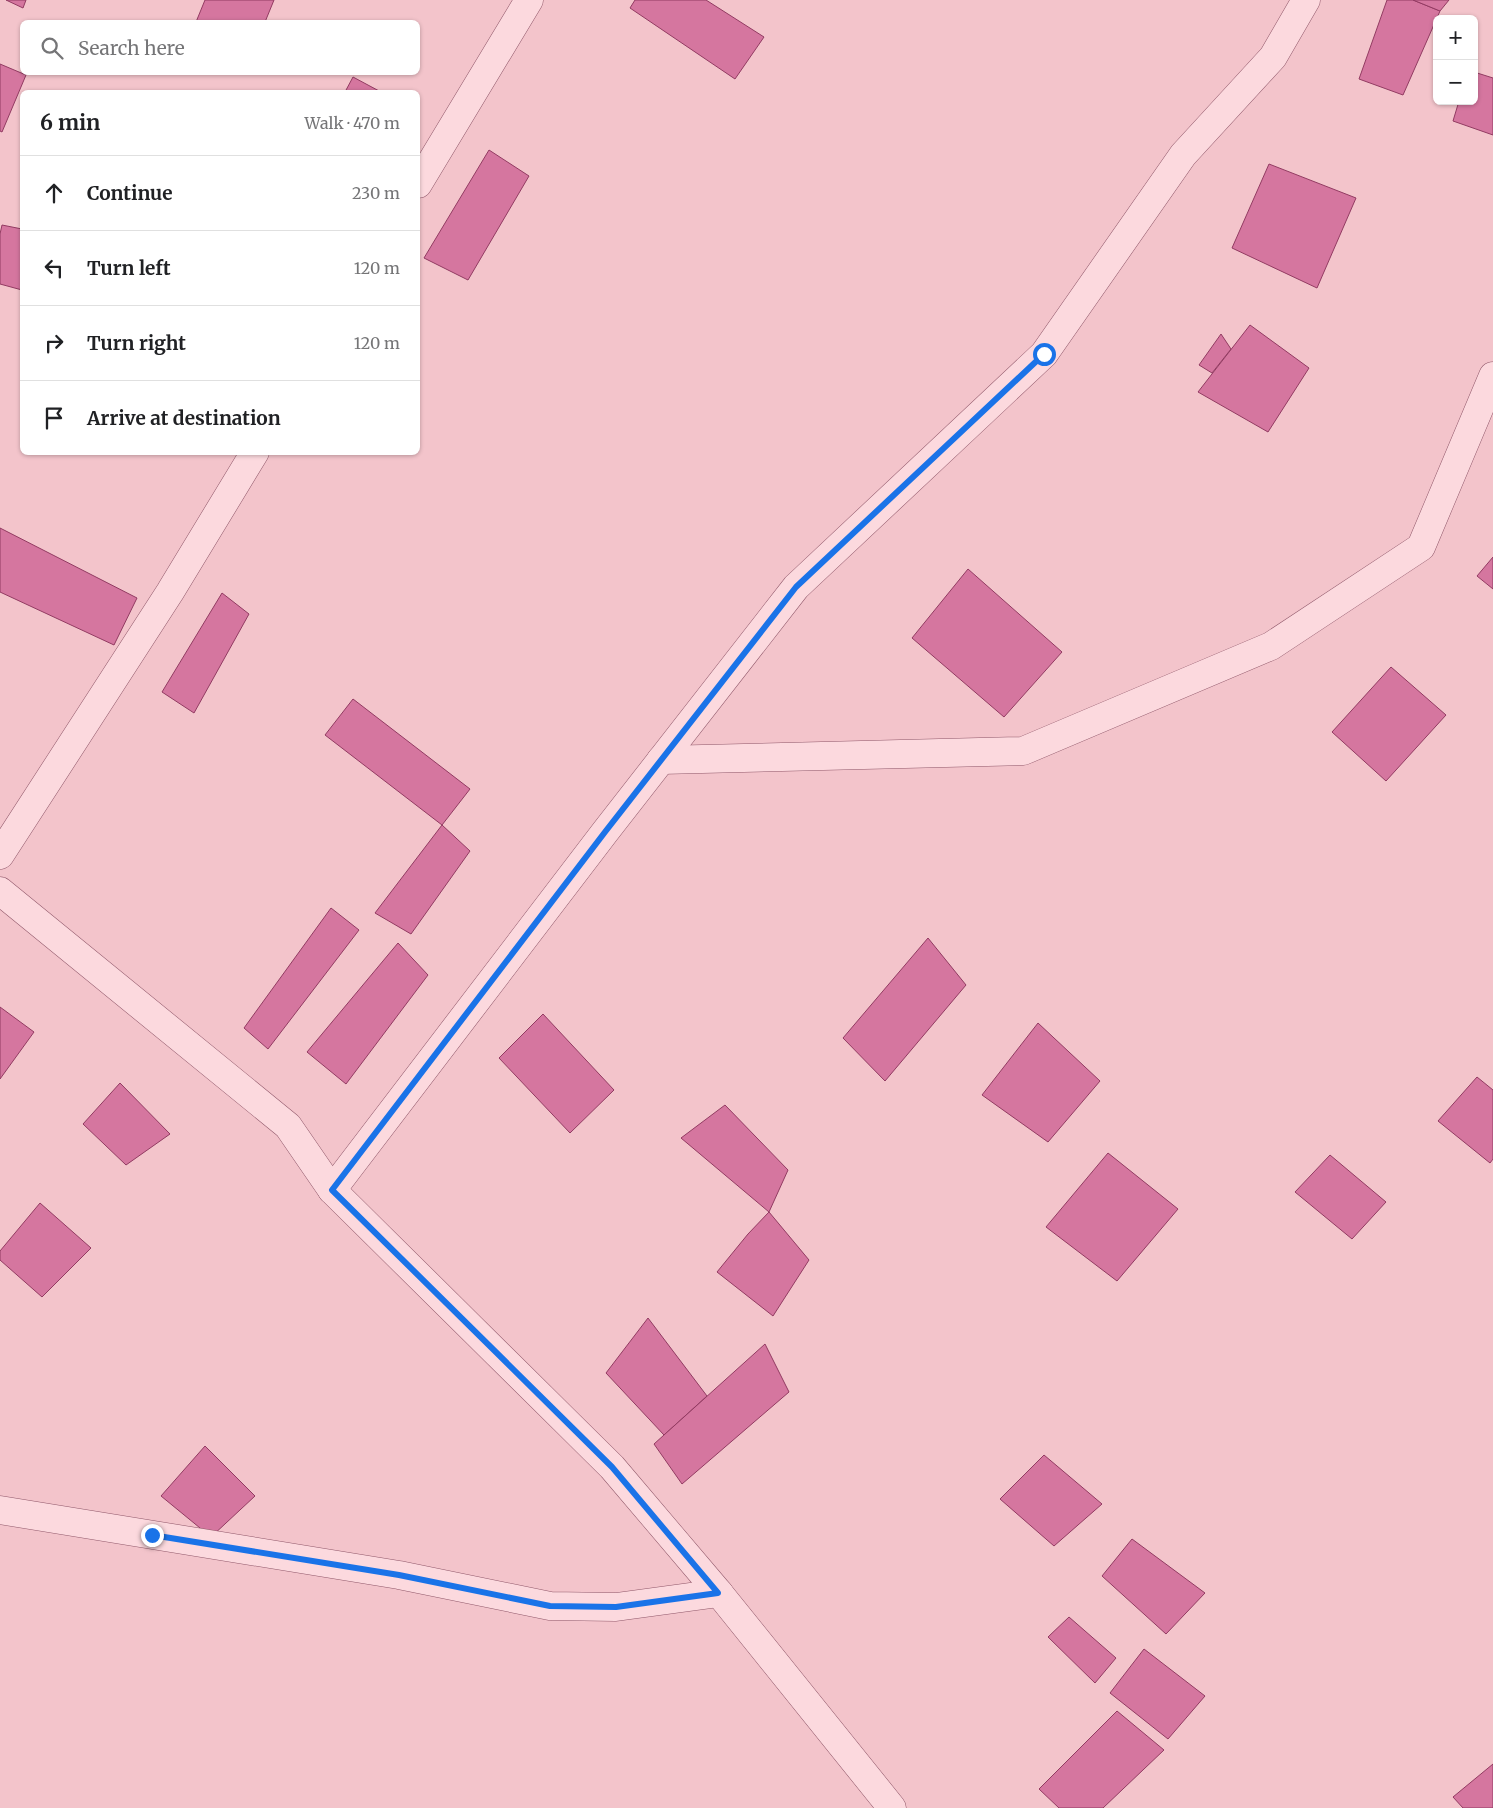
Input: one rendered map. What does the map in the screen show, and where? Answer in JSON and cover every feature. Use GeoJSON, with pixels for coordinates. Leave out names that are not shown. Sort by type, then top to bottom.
{"type":"FeatureCollection","features":[{"type":"Feature","properties":{"kind":"street"},"geometry":{"type":"LineString","coordinates":[[420,181],[529,0]]}},
{"type":"Feature","properties":{"kind":"street"},"geometry":{"type":"LineString","coordinates":[[332,1190],[796,587],[1044,354],[1183,155],[1273,57],[1306,0]]}},
{"type":"Feature","properties":{"kind":"street"},"geometry":{"type":"LineString","coordinates":[[661,760],[1023,751],[1270,646],[1421,547],[1493,376]]}},
{"type":"Feature","properties":{"kind":"street"},"geometry":{"type":"LineString","coordinates":[[0,855],[170,592],[252,455]]}},
{"type":"Feature","properties":{"kind":"street"},"geometry":{"type":"LineString","coordinates":[[0,891],[288,1126],[332,1190],[612,1467],[718,1593],[892,1808]]}},
{"type":"Feature","properties":{"kind":"street"},"geometry":{"type":"LineString","coordinates":[[0,1510],[399,1575],[550,1606],[616,1607],[718,1593]]}},
{"type":"Feature","properties":{"kind":"building"},"geometry":{"type":"Polygon","coordinates":[[[6,0],[26,0],[23,8],[6,0]]]}},
{"type":"Feature","properties":{"kind":"building"},"geometry":{"type":"Polygon","coordinates":[[[205,0],[274,0],[266,20],[197,20],[205,0]]]}},
{"type":"Feature","properties":{"kind":"building"},"geometry":{"type":"Polygon","coordinates":[[[635,0],[706,0],[764,37],[735,79],[630,8],[635,0]]]}},
{"type":"Feature","properties":{"kind":"building"},"geometry":{"type":"Polygon","coordinates":[[[1387,0],[1413,0],[1440,11],[1438,15],[1433,15],[1433,27],[1403,95],[1359,79],[1387,0]]]}},
{"type":"Feature","properties":{"kind":"building"},"geometry":{"type":"Polygon","coordinates":[[[1413,0],[1449,0],[1440,11],[1413,0]]]}},
{"type":"Feature","properties":{"kind":"building"},"geometry":{"type":"Polygon","coordinates":[[[0,64],[20,72],[20,75],[26,75],[2,132],[0,131],[0,64]]]}},
{"type":"Feature","properties":{"kind":"building"},"geometry":{"type":"Polygon","coordinates":[[[1478,73],[1493,78],[1493,135],[1453,121],[1458,105],[1478,105],[1478,73]]]}},
{"type":"Feature","properties":{"kind":"building"},"geometry":{"type":"Polygon","coordinates":[[[353,77],[377,90],[346,90],[353,77]]]}},
{"type":"Feature","properties":{"kind":"building"},"geometry":{"type":"Polygon","coordinates":[[[489,150],[529,176],[468,280],[424,258],[489,150]]]}},
{"type":"Feature","properties":{"kind":"building"},"geometry":{"type":"Polygon","coordinates":[[[1269,164],[1356,198],[1317,288],[1232,248],[1269,164]]]}},
{"type":"Feature","properties":{"kind":"building"},"geometry":{"type":"Polygon","coordinates":[[[2,225],[20,229],[20,289],[0,284],[0,234],[2,225]]]}},
{"type":"Feature","properties":{"kind":"building"},"geometry":{"type":"Polygon","coordinates":[[[1250,325],[1309,368],[1268,432],[1198,392],[1250,325]]]}},
{"type":"Feature","properties":{"kind":"building"},"geometry":{"type":"Polygon","coordinates":[[[1221,334],[1231,349],[1212,373],[1199,365],[1221,334]]]}},
{"type":"Feature","properties":{"kind":"building"},"geometry":{"type":"Polygon","coordinates":[[[0,528],[137,598],[114,645],[0,592],[0,528]]]}},
{"type":"Feature","properties":{"kind":"building"},"geometry":{"type":"Polygon","coordinates":[[[1493,557],[1493,589],[1477,576],[1493,557]]]}},
{"type":"Feature","properties":{"kind":"building"},"geometry":{"type":"Polygon","coordinates":[[[968,569],[1062,652],[1004,717],[912,638],[968,569]]]}},
{"type":"Feature","properties":{"kind":"building"},"geometry":{"type":"Polygon","coordinates":[[[222,593],[249,614],[194,713],[162,692],[222,593]]]}},
{"type":"Feature","properties":{"kind":"building"},"geometry":{"type":"Polygon","coordinates":[[[1391,667],[1446,715],[1386,781],[1332,732],[1391,667]]]}},
{"type":"Feature","properties":{"kind":"building"},"geometry":{"type":"Polygon","coordinates":[[[353,699],[470,789],[442,825],[325,735],[353,699]]]}},
{"type":"Feature","properties":{"kind":"building"},"geometry":{"type":"Polygon","coordinates":[[[442,825],[470,851],[411,934],[375,913],[442,825]]]}},
{"type":"Feature","properties":{"kind":"building"},"geometry":{"type":"Polygon","coordinates":[[[331,908],[359,930],[268,1049],[244,1028],[331,908]]]}},
{"type":"Feature","properties":{"kind":"building"},"geometry":{"type":"Polygon","coordinates":[[[928,938],[966,985],[885,1081],[843,1038],[928,938]]]}},
{"type":"Feature","properties":{"kind":"building"},"geometry":{"type":"Polygon","coordinates":[[[398,943],[428,975],[346,1084],[307,1052],[398,943]]]}},
{"type":"Feature","properties":{"kind":"building"},"geometry":{"type":"Polygon","coordinates":[[[0,1007],[34,1032],[0,1079],[0,1007]]]}},
{"type":"Feature","properties":{"kind":"building"},"geometry":{"type":"Polygon","coordinates":[[[543,1014],[614,1090],[570,1133],[499,1058],[543,1014]]]}},
{"type":"Feature","properties":{"kind":"building"},"geometry":{"type":"Polygon","coordinates":[[[1038,1023],[1100,1081],[1048,1142],[982,1095],[1038,1023]]]}},
{"type":"Feature","properties":{"kind":"building"},"geometry":{"type":"Polygon","coordinates":[[[1477,1077],[1493,1090],[1493,1159],[1490,1163],[1438,1121],[1477,1077]]]}},
{"type":"Feature","properties":{"kind":"building"},"geometry":{"type":"Polygon","coordinates":[[[120,1083],[170,1134],[126,1165],[83,1124],[120,1083]]]}},
{"type":"Feature","properties":{"kind":"building"},"geometry":{"type":"Polygon","coordinates":[[[725,1105],[788,1170],[769,1212],[681,1138],[725,1105]]]}},
{"type":"Feature","properties":{"kind":"building"},"geometry":{"type":"Polygon","coordinates":[[[1108,1153],[1178,1209],[1117,1281],[1046,1227],[1108,1153]]]}},
{"type":"Feature","properties":{"kind":"building"},"geometry":{"type":"Polygon","coordinates":[[[1330,1155],[1386,1202],[1352,1239],[1295,1192],[1330,1155]]]}},
{"type":"Feature","properties":{"kind":"building"},"geometry":{"type":"Polygon","coordinates":[[[40,1203],[91,1248],[42,1297],[0,1260],[0,1251],[40,1203]]]}},
{"type":"Feature","properties":{"kind":"building"},"geometry":{"type":"Polygon","coordinates":[[[769,1212],[809,1260],[773,1316],[717,1272],[769,1212]]]}},
{"type":"Feature","properties":{"kind":"building"},"geometry":{"type":"Polygon","coordinates":[[[648,1318],[707,1396],[664,1435],[606,1373],[648,1318]]]}},
{"type":"Feature","properties":{"kind":"building"},"geometry":{"type":"Polygon","coordinates":[[[765,1344],[789,1392],[682,1484],[654,1444],[765,1344]]]}},
{"type":"Feature","properties":{"kind":"building"},"geometry":{"type":"Polygon","coordinates":[[[205,1446],[255,1496],[211,1537],[161,1496],[205,1446]]]}},
{"type":"Feature","properties":{"kind":"building"},"geometry":{"type":"Polygon","coordinates":[[[1044,1455],[1102,1504],[1054,1546],[1000,1499],[1044,1455]]]}},
{"type":"Feature","properties":{"kind":"building"},"geometry":{"type":"Polygon","coordinates":[[[1132,1539],[1205,1593],[1166,1634],[1102,1576],[1132,1539]]]}},
{"type":"Feature","properties":{"kind":"building"},"geometry":{"type":"Polygon","coordinates":[[[1069,1617],[1116,1658],[1095,1683],[1048,1637],[1069,1617]]]}},
{"type":"Feature","properties":{"kind":"building"},"geometry":{"type":"Polygon","coordinates":[[[1144,1649],[1205,1696],[1168,1739],[1110,1693],[1144,1649]]]}},
{"type":"Feature","properties":{"kind":"building"},"geometry":{"type":"Polygon","coordinates":[[[1117,1711],[1164,1750],[1103,1808],[1059,1808],[1039,1789],[1117,1711]]]}},
{"type":"Feature","properties":{"kind":"building"},"geometry":{"type":"Polygon","coordinates":[[[1493,1764],[1493,1808],[1463,1808],[1453,1797],[1493,1764]]]}},
{"type":"Feature","properties":{"kind":"route"},"geometry":{"type":"LineString","coordinates":[[152,1535],[399,1575],[550,1606],[616,1607],[718,1593],[612,1467],[332,1190],[605,832],[796,587],[1044,354]]}}]}
